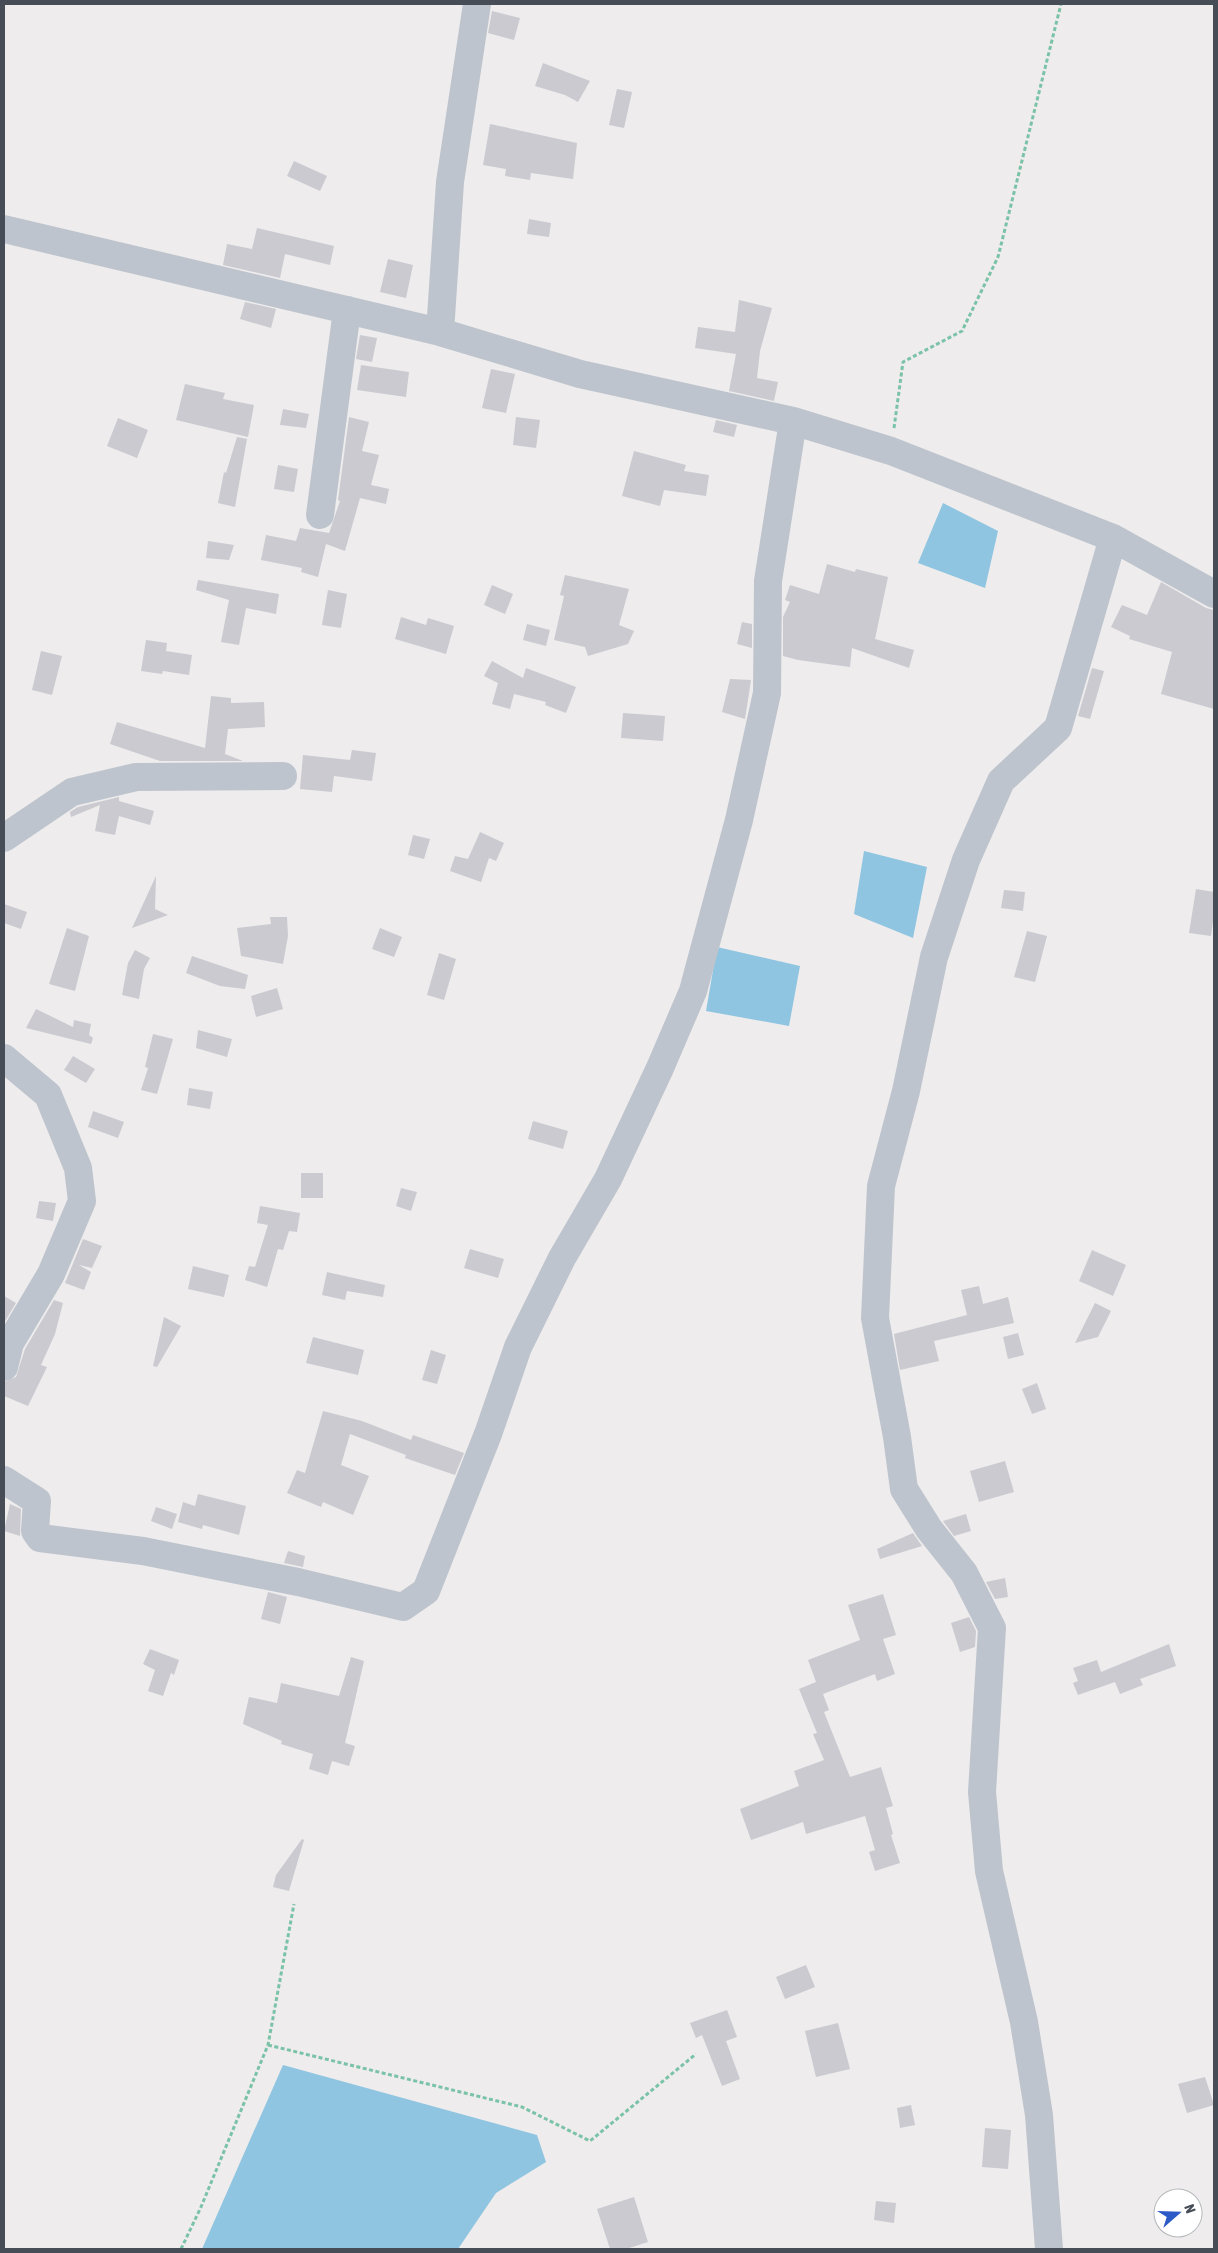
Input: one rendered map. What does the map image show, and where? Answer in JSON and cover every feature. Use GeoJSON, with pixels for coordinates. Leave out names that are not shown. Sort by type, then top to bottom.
{"type":"FeatureCollection","features":[{"type":"Feature","properties":{"kind":"street"},"geometry":{"type":"LineString","coordinates":[[440,332],[450,182],[477,4]]}},
{"type":"Feature","properties":{"kind":"street"},"geometry":{"type":"LineString","coordinates":[[4,229],[440,332],[580,374],[793,421],[891,451],[1114,538],[1214,594]]}},
{"type":"Feature","properties":{"kind":"street"},"geometry":{"type":"LineString","coordinates":[[320,515],[347,310]]}},
{"type":"Feature","properties":{"kind":"street"},"geometry":{"type":"LineString","coordinates":[[4,1480],[37,1501],[35,1531],[40,1538],[143,1551],[298,1582],[403,1607],[426,1591],[488,1434],[518,1347],[562,1258],[608,1179],[693,991],[739,820],[767,693],[768,581],[793,421]]}},
{"type":"Feature","properties":{"kind":"street"},"geometry":{"type":"LineString","coordinates":[[1050,2249],[1039,2115],[1024,2022],[989,1871],[982,1802],[992,1628],[964,1573],[929,1529],[904,1489],[897,1437],[875,1318],[881,1186],[906,1092],[934,957],[966,860],[1001,781],[1058,728],[1114,538]]}},
{"type":"Feature","properties":{"kind":"street"},"geometry":{"type":"LineString","coordinates":[[4,838],[72,792],[136,777],[283,776]]}},
{"type":"Feature","properties":{"kind":"street"},"geometry":{"type":"LineString","coordinates":[[4,1058],[48,1095],[78,1168],[82,1201],[52,1274],[10,1343],[4,1367]]}},
{"type":"Feature","properties":{"kind":"path"},"geometry":{"type":"LineString","coordinates":[[891,451],[903,362],[962,331],[998,257],[1061,4]]}},
{"type":"Feature","properties":{"kind":"path"},"geometry":{"type":"LineString","coordinates":[[181,2249],[201,2207],[268,2045],[294,1904]]}},
{"type":"Feature","properties":{"kind":"path"},"geometry":{"type":"LineString","coordinates":[[268,2045],[522,2107],[590,2141],[696,2054]]}},
{"type":"Feature","properties":{"kind":"water"},"geometry":{"type":"Polygon","coordinates":[[[943,503],[998,531],[985,588],[918,563],[943,503]]]}},
{"type":"Feature","properties":{"kind":"water"},"geometry":{"type":"Polygon","coordinates":[[[864,851],[927,867],[913,938],[854,914],[864,851]]]}},
{"type":"Feature","properties":{"kind":"water"},"geometry":{"type":"Polygon","coordinates":[[[717,947],[800,966],[789,1026],[706,1011],[717,947]]]}},
{"type":"Feature","properties":{"kind":"water"},"geometry":{"type":"Polygon","coordinates":[[[283,2065],[537,2135],[546,2162],[496,2193],[458,2249],[202,2249],[283,2065]]]}},
{"type":"Feature","properties":{"kind":"building"},"geometry":{"type":"Polygon","coordinates":[[[492,11],[520,18],[514,40],[488,33],[492,11]]]}},
{"type":"Feature","properties":{"kind":"building"},"geometry":{"type":"Polygon","coordinates":[[[543,63],[590,81],[578,102],[565,95],[535,86],[543,63]]]}},
{"type":"Feature","properties":{"kind":"building"},"geometry":{"type":"Polygon","coordinates":[[[617,89],[632,92],[624,128],[609,125],[617,89]]]}},
{"type":"Feature","properties":{"kind":"building"},"geometry":{"type":"Polygon","coordinates":[[[490,124],[577,143],[573,179],[531,173],[530,180],[505,176],[506,169],[483,165],[490,124]]]}},
{"type":"Feature","properties":{"kind":"building"},"geometry":{"type":"Polygon","coordinates":[[[294,161],[327,176],[320,191],[287,176],[294,161]]]}},
{"type":"Feature","properties":{"kind":"building"},"geometry":{"type":"Polygon","coordinates":[[[529,219],[551,223],[549,237],[527,234],[529,219]]]}},
{"type":"Feature","properties":{"kind":"building"},"geometry":{"type":"Polygon","coordinates":[[[257,228],[334,246],[330,265],[285,254],[280,278],[223,265],[227,244],[252,249],[257,228]]]}},
{"type":"Feature","properties":{"kind":"building"},"geometry":{"type":"Polygon","coordinates":[[[388,259],[413,265],[406,298],[380,292],[388,259]]]}},
{"type":"Feature","properties":{"kind":"building"},"geometry":{"type":"Polygon","coordinates":[[[739,300],[772,308],[760,351],[757,378],[778,382],[774,401],[729,391],[736,354],[695,348],[698,327],[735,332],[739,300]]]}},
{"type":"Feature","properties":{"kind":"building"},"geometry":{"type":"Polygon","coordinates":[[[245,302],[276,309],[271,328],[240,319],[245,302]]]}},
{"type":"Feature","properties":{"kind":"building"},"geometry":{"type":"Polygon","coordinates":[[[360,335],[377,338],[372,362],[356,359],[360,335]]]}},
{"type":"Feature","properties":{"kind":"building"},"geometry":{"type":"Polygon","coordinates":[[[361,365],[409,372],[406,397],[357,390],[361,365]]]}},
{"type":"Feature","properties":{"kind":"building"},"geometry":{"type":"Polygon","coordinates":[[[491,369],[515,374],[506,413],[482,408],[491,369]]]}},
{"type":"Feature","properties":{"kind":"building"},"geometry":{"type":"Polygon","coordinates":[[[185,384],[225,393],[223,399],[254,405],[248,437],[176,420],[185,384]]]}},
{"type":"Feature","properties":{"kind":"building"},"geometry":{"type":"Polygon","coordinates":[[[283,409],[309,414],[306,428],[280,425],[283,409]]]}},
{"type":"Feature","properties":{"kind":"building"},"geometry":{"type":"Polygon","coordinates":[[[349,417],[369,422],[362,451],[379,455],[371,485],[389,489],[386,504],[360,498],[345,551],[326,544],[318,577],[301,572],[302,568],[261,560],[266,535],[296,541],[300,528],[329,533],[328,536],[340,501],[338,500],[349,417]]]}},
{"type":"Feature","properties":{"kind":"building"},"geometry":{"type":"Polygon","coordinates":[[[516,417],[540,420],[536,448],[513,445],[516,417]]]}},
{"type":"Feature","properties":{"kind":"building"},"geometry":{"type":"Polygon","coordinates":[[[118,418],[148,430],[137,458],[107,446],[118,418]]]}},
{"type":"Feature","properties":{"kind":"building"},"geometry":{"type":"Polygon","coordinates":[[[716,420],[737,425],[734,437],[713,432],[716,420]]]}},
{"type":"Feature","properties":{"kind":"building"},"geometry":{"type":"Polygon","coordinates":[[[237,437],[247,439],[235,507],[218,503],[224,472],[226,473],[237,437]]]}},
{"type":"Feature","properties":{"kind":"building"},"geometry":{"type":"Polygon","coordinates":[[[634,451],[686,465],[684,471],[709,475],[706,496],[664,490],[660,506],[622,496],[634,451]]]}},
{"type":"Feature","properties":{"kind":"building"},"geometry":{"type":"Polygon","coordinates":[[[278,465],[298,469],[294,492],[274,489],[278,465]]]}},
{"type":"Feature","properties":{"kind":"building"},"geometry":{"type":"Polygon","coordinates":[[[208,541],[234,545],[229,560],[206,558],[208,541]]]}},
{"type":"Feature","properties":{"kind":"building"},"geometry":{"type":"Polygon","coordinates":[[[827,564],[855,572],[856,569],[888,577],[875,639],[914,650],[909,668],[852,648],[850,667],[798,660],[783,656],[783,617],[790,602],[785,600],[790,585],[819,594],[827,564]]]}},
{"type":"Feature","properties":{"kind":"building"},"geometry":{"type":"Polygon","coordinates":[[[565,575],[629,589],[619,625],[634,631],[628,644],[588,656],[585,647],[554,640],[564,596],[560,595],[565,575]]]}},
{"type":"Feature","properties":{"kind":"building"},"geometry":{"type":"Polygon","coordinates":[[[198,580],[279,594],[276,614],[246,608],[239,645],[221,642],[229,600],[196,590],[198,580]]]}},
{"type":"Feature","properties":{"kind":"building"},"geometry":{"type":"Polygon","coordinates":[[[1161,582],[1206,608],[1214,610],[1214,709],[1161,694],[1172,652],[1129,639],[1130,636],[1111,627],[1122,605],[1147,615],[1161,582]]]}},
{"type":"Feature","properties":{"kind":"building"},"geometry":{"type":"Polygon","coordinates":[[[492,585],[513,594],[505,614],[484,605],[492,585]]]}},
{"type":"Feature","properties":{"kind":"building"},"geometry":{"type":"Polygon","coordinates":[[[328,590],[347,594],[341,628],[322,625],[328,590]]]}},
{"type":"Feature","properties":{"kind":"building"},"geometry":{"type":"Polygon","coordinates":[[[401,617],[426,625],[428,618],[454,626],[446,654],[395,639],[401,617]]]}},
{"type":"Feature","properties":{"kind":"building"},"geometry":{"type":"Polygon","coordinates":[[[742,622],[752,624],[752,648],[737,644],[742,622]]]}},
{"type":"Feature","properties":{"kind":"building"},"geometry":{"type":"Polygon","coordinates":[[[527,624],[550,630],[546,646],[523,640],[527,624]]]}},
{"type":"Feature","properties":{"kind":"building"},"geometry":{"type":"Polygon","coordinates":[[[146,640],[167,643],[166,651],[192,655],[189,675],[163,671],[162,674],[141,671],[146,640]]]}},
{"type":"Feature","properties":{"kind":"building"},"geometry":{"type":"Polygon","coordinates":[[[41,651],[62,656],[52,695],[32,690],[41,651]]]}},
{"type":"Feature","properties":{"kind":"building"},"geometry":{"type":"Polygon","coordinates":[[[492,661],[523,678],[526,668],[576,687],[566,713],[545,705],[546,702],[514,694],[510,709],[492,704],[498,683],[484,676],[492,661]]]}},
{"type":"Feature","properties":{"kind":"building"},"geometry":{"type":"Polygon","coordinates":[[[1092,668],[1104,671],[1090,719],[1078,716],[1092,668]]]}},
{"type":"Feature","properties":{"kind":"building"},"geometry":{"type":"Polygon","coordinates":[[[730,679],[751,680],[745,719],[722,712],[730,679]]]}},
{"type":"Feature","properties":{"kind":"building"},"geometry":{"type":"Polygon","coordinates":[[[211,696],[231,698],[231,703],[264,702],[265,727],[228,729],[225,754],[243,761],[160,761],[110,744],[117,722],[205,748],[211,696]]]}},
{"type":"Feature","properties":{"kind":"building"},"geometry":{"type":"Polygon","coordinates":[[[623,713],[665,716],[663,741],[621,738],[623,713]]]}},
{"type":"Feature","properties":{"kind":"building"},"geometry":{"type":"Polygon","coordinates":[[[352,750],[376,753],[372,781],[334,776],[332,792],[300,789],[303,755],[350,760],[352,750]]]}},
{"type":"Feature","properties":{"kind":"building"},"geometry":{"type":"Polygon","coordinates":[[[119,797],[119,801],[154,811],[150,825],[119,816],[115,835],[95,831],[100,805],[71,817],[70,812],[78,807],[119,797]]]}},
{"type":"Feature","properties":{"kind":"building"},"geometry":{"type":"Polygon","coordinates":[[[480,832],[504,843],[496,861],[489,858],[481,882],[450,871],[455,856],[468,859],[480,832]]]}},
{"type":"Feature","properties":{"kind":"building"},"geometry":{"type":"Polygon","coordinates":[[[413,835],[430,839],[424,859],[408,855],[413,835]]]}},
{"type":"Feature","properties":{"kind":"building"},"geometry":{"type":"Polygon","coordinates":[[[156,876],[155,909],[168,915],[132,928],[156,876]]]}},
{"type":"Feature","properties":{"kind":"building"},"geometry":{"type":"Polygon","coordinates":[[[1196,889],[1214,892],[1211,936],[1189,933],[1196,889]]]}},
{"type":"Feature","properties":{"kind":"building"},"geometry":{"type":"Polygon","coordinates":[[[1004,890],[1025,892],[1023,911],[1001,908],[1004,890]]]}},
{"type":"Feature","properties":{"kind":"building"},"geometry":{"type":"Polygon","coordinates":[[[4,904],[27,912],[21,929],[4,923],[4,904]]]}},
{"type":"Feature","properties":{"kind":"building"},"geometry":{"type":"Polygon","coordinates":[[[270,917],[287,917],[288,936],[283,964],[241,956],[237,928],[271,924],[270,917]]]}},
{"type":"Feature","properties":{"kind":"building"},"geometry":{"type":"Polygon","coordinates":[[[67,928],[89,936],[75,991],[49,984],[67,928]]]}},
{"type":"Feature","properties":{"kind":"building"},"geometry":{"type":"Polygon","coordinates":[[[380,928],[402,937],[394,957],[372,949],[380,928]]]}},
{"type":"Feature","properties":{"kind":"building"},"geometry":{"type":"Polygon","coordinates":[[[1027,931],[1047,936],[1035,982],[1014,977],[1027,931]]]}},
{"type":"Feature","properties":{"kind":"building"},"geometry":{"type":"Polygon","coordinates":[[[135,950],[150,958],[144,969],[139,999],[122,995],[128,963],[135,950]]]}},
{"type":"Feature","properties":{"kind":"building"},"geometry":{"type":"Polygon","coordinates":[[[439,953],[456,959],[444,1000],[427,995],[439,953]]]}},
{"type":"Feature","properties":{"kind":"building"},"geometry":{"type":"Polygon","coordinates":[[[192,956],[248,975],[245,989],[220,986],[186,973],[192,956]]]}},
{"type":"Feature","properties":{"kind":"building"},"geometry":{"type":"Polygon","coordinates":[[[277,988],[283,1009],[256,1017],[251,996],[277,988]]]}},
{"type":"Feature","properties":{"kind":"building"},"geometry":{"type":"Polygon","coordinates":[[[36,1009],[73,1027],[74,1020],[91,1024],[89,1035],[93,1038],[91,1044],[26,1028],[36,1009]]]}},
{"type":"Feature","properties":{"kind":"building"},"geometry":{"type":"Polygon","coordinates":[[[198,1030],[232,1039],[227,1057],[196,1048],[198,1030]]]}},
{"type":"Feature","properties":{"kind":"building"},"geometry":{"type":"Polygon","coordinates":[[[153,1034],[173,1039],[157,1094],[141,1090],[148,1068],[145,1067],[153,1034]]]}},
{"type":"Feature","properties":{"kind":"building"},"geometry":{"type":"Polygon","coordinates":[[[73,1056],[95,1069],[86,1083],[64,1070],[73,1056]]]}},
{"type":"Feature","properties":{"kind":"building"},"geometry":{"type":"Polygon","coordinates":[[[189,1088],[213,1092],[210,1109],[187,1105],[189,1088]]]}},
{"type":"Feature","properties":{"kind":"building"},"geometry":{"type":"Polygon","coordinates":[[[93,1111],[124,1122],[118,1138],[88,1127],[93,1111]]]}},
{"type":"Feature","properties":{"kind":"building"},"geometry":{"type":"Polygon","coordinates":[[[533,1121],[568,1131],[563,1149],[528,1139],[533,1121]]]}},
{"type":"Feature","properties":{"kind":"building"},"geometry":{"type":"Polygon","coordinates":[[[301,1173],[323,1173],[323,1198],[301,1198],[301,1173]]]}},
{"type":"Feature","properties":{"kind":"building"},"geometry":{"type":"Polygon","coordinates":[[[401,1188],[417,1192],[411,1211],[396,1206],[401,1188]]]}},
{"type":"Feature","properties":{"kind":"building"},"geometry":{"type":"Polygon","coordinates":[[[39,1201],[56,1203],[53,1221],[36,1218],[39,1201]]]}},
{"type":"Feature","properties":{"kind":"building"},"geometry":{"type":"Polygon","coordinates":[[[260,1206],[300,1213],[297,1232],[289,1231],[283,1250],[278,1249],[267,1287],[245,1280],[249,1266],[255,1267],[268,1225],[257,1223],[260,1206]]]}},
{"type":"Feature","properties":{"kind":"building"},"geometry":{"type":"Polygon","coordinates":[[[83,1239],[102,1246],[92,1268],[79,1265],[91,1272],[84,1290],[65,1283],[83,1239]]]}},
{"type":"Feature","properties":{"kind":"building"},"geometry":{"type":"Polygon","coordinates":[[[470,1249],[504,1259],[498,1278],[464,1268],[470,1249]]]}},
{"type":"Feature","properties":{"kind":"building"},"geometry":{"type":"Polygon","coordinates":[[[1092,1250],[1126,1265],[1113,1296],[1079,1281],[1092,1250]]]}},
{"type":"Feature","properties":{"kind":"building"},"geometry":{"type":"Polygon","coordinates":[[[193,1266],[229,1275],[224,1297],[188,1289],[193,1266]]]}},
{"type":"Feature","properties":{"kind":"building"},"geometry":{"type":"Polygon","coordinates":[[[327,1272],[385,1285],[383,1297],[347,1291],[345,1300],[322,1295],[327,1272]]]}},
{"type":"Feature","properties":{"kind":"building"},"geometry":{"type":"Polygon","coordinates":[[[979,1286],[983,1304],[1008,1297],[1014,1323],[934,1341],[939,1361],[900,1370],[894,1334],[967,1315],[961,1290],[979,1286]]]}},
{"type":"Feature","properties":{"kind":"building"},"geometry":{"type":"Polygon","coordinates":[[[4,1296],[16,1303],[4,1323],[4,1296]]]}},
{"type":"Feature","properties":{"kind":"building"},"geometry":{"type":"Polygon","coordinates":[[[54,1300],[63,1303],[55,1334],[41,1365],[47,1367],[28,1406],[4,1396],[4,1382],[16,1377],[25,1349],[54,1300]]]}},
{"type":"Feature","properties":{"kind":"building"},"geometry":{"type":"Polygon","coordinates":[[[1095,1303],[1111,1311],[1098,1337],[1075,1343],[1095,1303]]]}},
{"type":"Feature","properties":{"kind":"building"},"geometry":{"type":"Polygon","coordinates":[[[164,1317],[181,1326],[157,1367],[153,1366],[164,1317]]]}},
{"type":"Feature","properties":{"kind":"building"},"geometry":{"type":"Polygon","coordinates":[[[1018,1333],[1024,1355],[1008,1359],[1003,1337],[1018,1333]]]}},
{"type":"Feature","properties":{"kind":"building"},"geometry":{"type":"Polygon","coordinates":[[[313,1337],[364,1350],[358,1375],[306,1363],[313,1337]]]}},
{"type":"Feature","properties":{"kind":"building"},"geometry":{"type":"Polygon","coordinates":[[[431,1350],[446,1355],[437,1384],[422,1380],[431,1350]]]}},
{"type":"Feature","properties":{"kind":"building"},"geometry":{"type":"Polygon","coordinates":[[[1037,1383],[1046,1409],[1032,1414],[1022,1389],[1037,1383]]]}},
{"type":"Feature","properties":{"kind":"building"},"geometry":{"type":"Polygon","coordinates":[[[323,1411],[362,1421],[411,1440],[413,1435],[464,1453],[455,1475],[405,1458],[406,1455],[350,1434],[341,1465],[369,1476],[353,1515],[323,1502],[321,1507],[287,1493],[297,1470],[305,1473],[323,1411]]]}},
{"type":"Feature","properties":{"kind":"building"},"geometry":{"type":"Polygon","coordinates":[[[1005,1461],[1014,1492],[979,1502],[970,1471],[1005,1461]]]}},
{"type":"Feature","properties":{"kind":"building"},"geometry":{"type":"Polygon","coordinates":[[[198,1494],[246,1506],[239,1535],[203,1525],[202,1529],[178,1522],[183,1502],[195,1506],[198,1494]]]}},
{"type":"Feature","properties":{"kind":"building"},"geometry":{"type":"Polygon","coordinates":[[[10,1504],[21,1509],[20,1536],[4,1531],[10,1504]]]}},
{"type":"Feature","properties":{"kind":"building"},"geometry":{"type":"Polygon","coordinates":[[[156,1507],[177,1514],[172,1529],[151,1521],[156,1507]]]}},
{"type":"Feature","properties":{"kind":"building"},"geometry":{"type":"Polygon","coordinates":[[[966,1514],[971,1531],[954,1536],[943,1521],[966,1514]]]}},
{"type":"Feature","properties":{"kind":"building"},"geometry":{"type":"Polygon","coordinates":[[[913,1533],[922,1546],[880,1559],[877,1549],[913,1533]]]}},
{"type":"Feature","properties":{"kind":"building"},"geometry":{"type":"Polygon","coordinates":[[[288,1551],[305,1556],[303,1567],[284,1563],[288,1551]]]}},
{"type":"Feature","properties":{"kind":"building"},"geometry":{"type":"Polygon","coordinates":[[[1005,1578],[1008,1597],[995,1599],[986,1582],[1005,1578]]]}},
{"type":"Feature","properties":{"kind":"building"},"geometry":{"type":"Polygon","coordinates":[[[268,1592],[287,1597],[280,1624],[261,1619],[268,1592]]]}},
{"type":"Feature","properties":{"kind":"building"},"geometry":{"type":"Polygon","coordinates":[[[883,1594],[896,1635],[883,1639],[895,1674],[877,1681],[875,1674],[823,1694],[829,1710],[824,1712],[850,1777],[881,1767],[893,1806],[886,1808],[893,1834],[891,1835],[900,1863],[875,1871],[869,1852],[875,1850],[865,1816],[806,1834],[803,1822],[751,1840],[740,1809],[799,1786],[794,1771],[824,1760],[813,1734],[817,1733],[799,1689],[816,1682],[808,1660],[860,1640],[848,1605],[883,1594]]]}},
{"type":"Feature","properties":{"kind":"building"},"geometry":{"type":"Polygon","coordinates":[[[969,1617],[976,1631],[975,1647],[960,1652],[951,1623],[969,1617]]]}},
{"type":"Feature","properties":{"kind":"building"},"geometry":{"type":"Polygon","coordinates":[[[1169,1644],[1176,1666],[1140,1679],[1143,1685],[1120,1694],[1115,1682],[1078,1695],[1073,1683],[1078,1681],[1073,1668],[1097,1660],[1101,1672],[1169,1644]]]}},
{"type":"Feature","properties":{"kind":"building"},"geometry":{"type":"Polygon","coordinates":[[[150,1649],[179,1660],[174,1675],[171,1673],[163,1696],[148,1691],[155,1670],[143,1664],[150,1649]]]}},
{"type":"Feature","properties":{"kind":"building"},"geometry":{"type":"Polygon","coordinates":[[[351,1657],[364,1661],[345,1743],[355,1746],[349,1766],[332,1761],[328,1775],[309,1769],[313,1754],[281,1744],[282,1741],[243,1724],[249,1697],[277,1703],[281,1683],[339,1696],[351,1657]]]}},
{"type":"Feature","properties":{"kind":"building"},"geometry":{"type":"Polygon","coordinates":[[[302,1839],[304,1840],[289,1891],[273,1887],[276,1875],[302,1839]]]}},
{"type":"Feature","properties":{"kind":"building"},"geometry":{"type":"Polygon","coordinates":[[[806,1965],[815,1987],[785,1999],[776,1977],[806,1965]]]}},
{"type":"Feature","properties":{"kind":"building"},"geometry":{"type":"Polygon","coordinates":[[[727,2010],[737,2037],[726,2041],[740,2079],[722,2086],[702,2035],[696,2038],[690,2023],[727,2010]]]}},
{"type":"Feature","properties":{"kind":"building"},"geometry":{"type":"Polygon","coordinates":[[[838,2023],[850,2069],[816,2077],[805,2031],[838,2023]]]}},
{"type":"Feature","properties":{"kind":"building"},"geometry":{"type":"Polygon","coordinates":[[[1205,2077],[1214,2105],[1187,2113],[1178,2084],[1205,2077]]]}},
{"type":"Feature","properties":{"kind":"building"},"geometry":{"type":"Polygon","coordinates":[[[911,2105],[915,2125],[900,2128],[897,2108],[911,2105]]]}},
{"type":"Feature","properties":{"kind":"building"},"geometry":{"type":"Polygon","coordinates":[[[985,2128],[1011,2130],[1008,2169],[982,2167],[985,2128]]]}},
{"type":"Feature","properties":{"kind":"building"},"geometry":{"type":"Polygon","coordinates":[[[634,2197],[648,2242],[626,2249],[610,2249],[597,2209],[634,2197]]]}},
{"type":"Feature","properties":{"kind":"building"},"geometry":{"type":"Polygon","coordinates":[[[876,2201],[896,2203],[894,2223],[874,2220],[876,2201]]]}}]}
